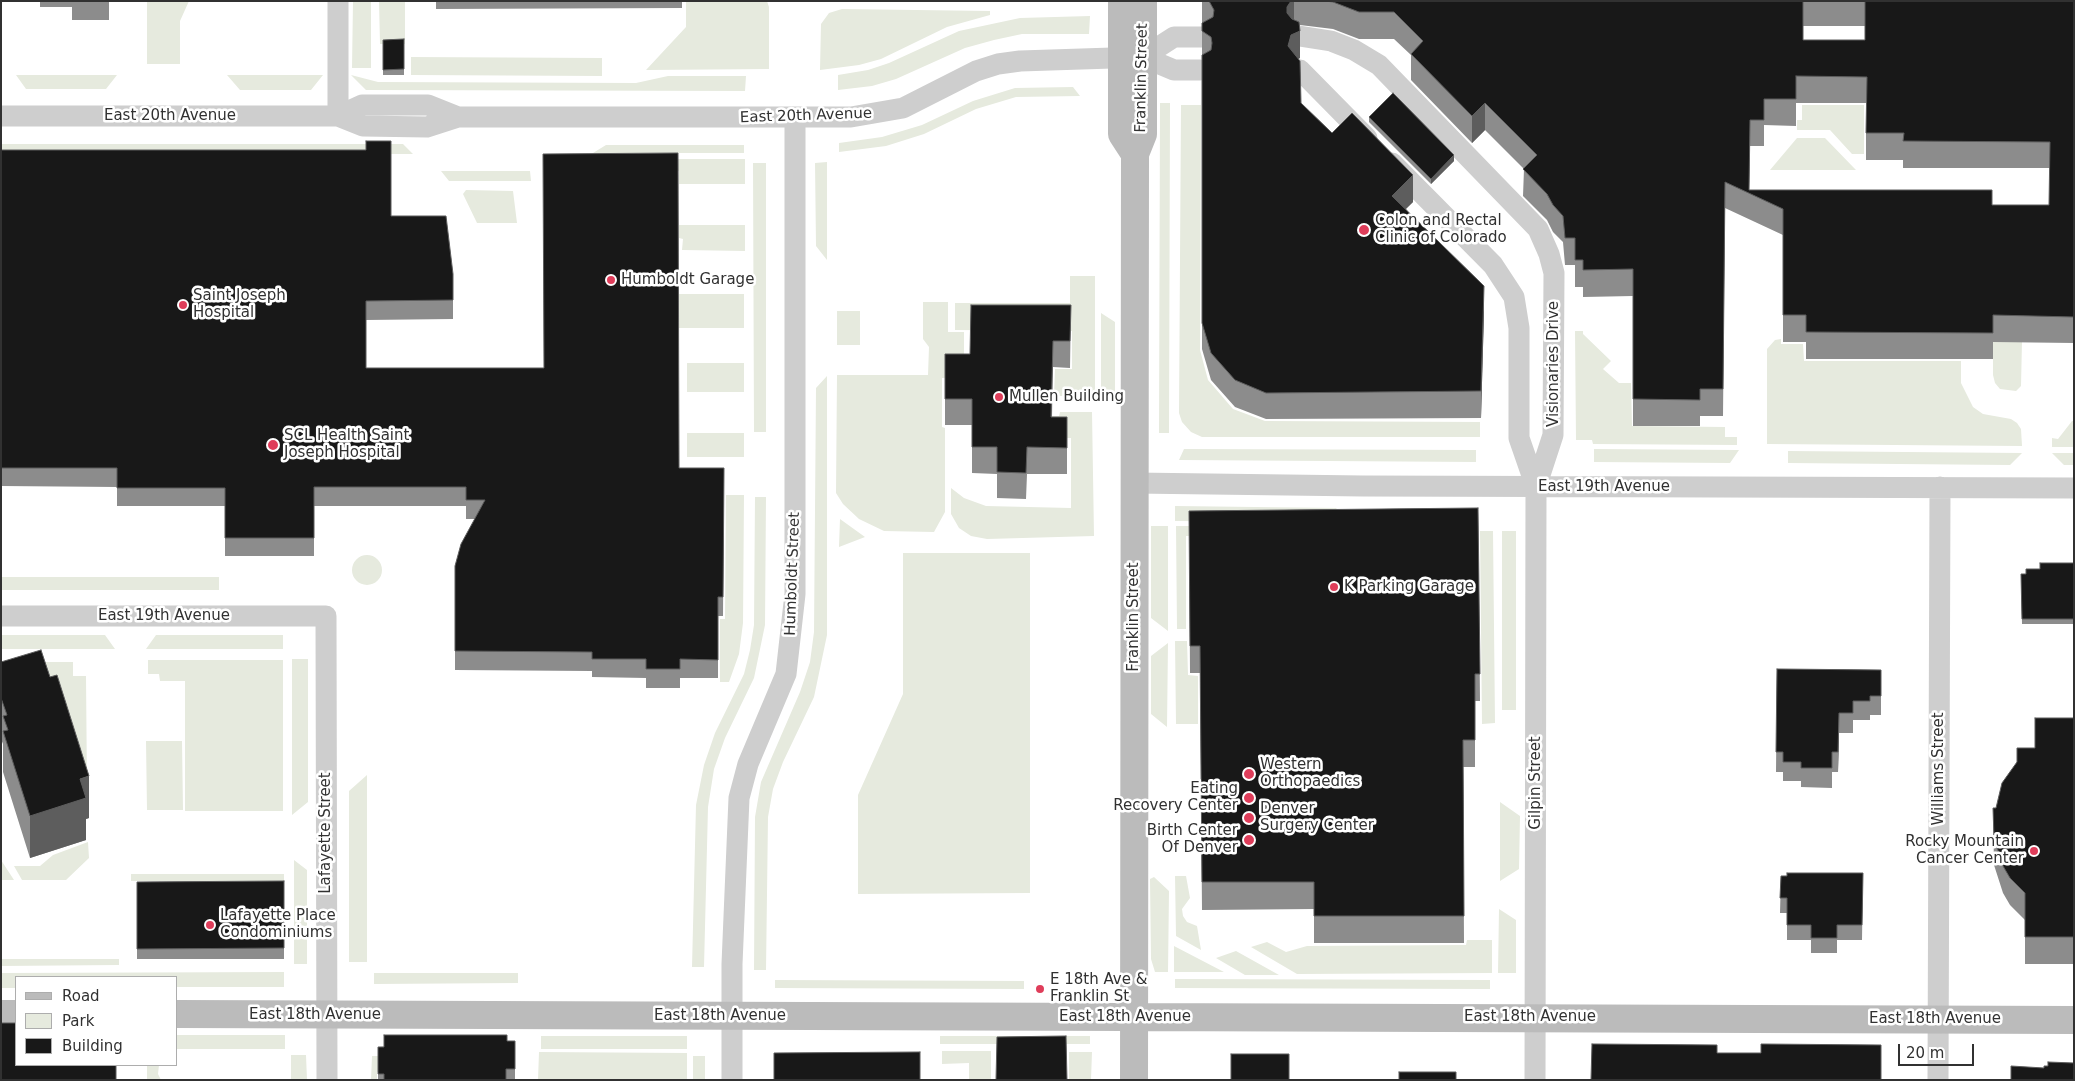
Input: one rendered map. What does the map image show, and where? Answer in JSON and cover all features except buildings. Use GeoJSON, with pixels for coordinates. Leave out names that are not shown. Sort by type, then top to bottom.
{"type":"FeatureCollection","features":[{"type":"Feature","properties":{"kind":"main road","name":"Franklin Street"},"geometry":{"type":"LineString","coordinates":[[1122,1],[1132,57]]}},
{"type":"Feature","properties":{"kind":"main road","name":"Franklin Street"},"geometry":{"type":"LineString","coordinates":[[1134,1080],[1135,154],[1122,134],[1132,57],[1143,1]]}},
{"type":"Feature","properties":{"kind":"main road"},"geometry":{"type":"LineString","coordinates":[[1,1014],[15,1014]]}},
{"type":"Feature","properties":{"kind":"main road","name":"East 18th Avenue"},"geometry":{"type":"LineString","coordinates":[[178,1014],[2074,1020]]}},
{"type":"Feature","properties":{"kind":"street"},"geometry":{"type":"LineString","coordinates":[[338,1],[338,116]]}},
{"type":"Feature","properties":{"kind":"street"},"geometry":{"type":"LineString","coordinates":[[1132,57],[1174,37],[1202,36]]}},
{"type":"Feature","properties":{"kind":"street","name":"Visionaries Drive"},"geometry":{"type":"LineString","coordinates":[[1299,36],[1331,41],[1354,50],[1379,65],[1538,229],[1550,254],[1554,273],[1553,435],[1536,487]]}},
{"type":"Feature","properties":{"kind":"street"},"geometry":{"type":"LineString","coordinates":[[1132,57],[1174,70],[1200,70]]}},
{"type":"Feature","properties":{"kind":"street","name":"East 20th Avenue"},"geometry":{"type":"LineString","coordinates":[[1,116],[338,116],[363,126],[427,127],[458,117],[795,119],[851,117],[903,108],[976,71],[998,64],[1047,59],[1132,57]]}},
{"type":"Feature","properties":{"kind":"street"},"geometry":{"type":"LineString","coordinates":[[1300,70],[1490,262],[1502,276],[1514,297],[1519,328],[1519,438],[1536,487]]}},
{"type":"Feature","properties":{"kind":"street","name":"Humboldt Street"},"geometry":{"type":"LineString","coordinates":[[732,1080],[732,1016],[739,798],[748,764],[786,674],[795,594],[795,119]]}},
{"type":"Feature","properties":{"kind":"street","name":"East 19th Avenue"},"geometry":{"type":"LineString","coordinates":[[1134,483],[1536,487],[2074,488]]}},
{"type":"Feature","properties":{"kind":"street","name":"Gilpin Street"},"geometry":{"type":"LineString","coordinates":[[1535,1080],[1536,487]]}},
{"type":"Feature","properties":{"kind":"street","name":"Williams Street"},"geometry":{"type":"LineString","coordinates":[[1938,1080],[1940,487]]}},
{"type":"Feature","properties":{"kind":"street","name":"East 19th Avenue"},"geometry":{"type":"LineString","coordinates":[[1,616],[326,616]]}},
{"type":"Feature","properties":{"kind":"street","name":"Lafayette Street"},"geometry":{"type":"LineString","coordinates":[[326,616],[327,1080]]}},
{"type":"Feature","properties":{"kind":"green space"},"geometry":{"type":"Polygon","coordinates":[[[147,1],[189,1],[180,21],[180,64],[147,64],[147,1]]]}},
{"type":"Feature","properties":{"kind":"green space"},"geometry":{"type":"Polygon","coordinates":[[[353,1],[371,1],[371,68],[352,68],[353,1]]]}},
{"type":"Feature","properties":{"kind":"green space"},"geometry":{"type":"Polygon","coordinates":[[[379,1],[405,1],[405,44],[380,44],[379,1]]]}},
{"type":"Feature","properties":{"kind":"green space"},"geometry":{"type":"Polygon","coordinates":[[[686,1],[767,1],[769,7],[769,69],[646,70],[686,27],[686,1]]]}},
{"type":"Feature","properties":{"kind":"green space"},"geometry":{"type":"Polygon","coordinates":[[[842,9],[990,11],[990,15],[947,27],[881,59],[859,65],[820,70],[821,24],[829,13],[842,9]]]}},
{"type":"Feature","properties":{"kind":"green space"},"geometry":{"type":"Polygon","coordinates":[[[1090,16],[1089,34],[1022,34],[994,40],[965,48],[896,79],[872,86],[838,90],[838,75],[868,70],[889,63],[959,31],[1020,18],[1090,16]]]}},
{"type":"Feature","properties":{"kind":"green space"},"geometry":{"type":"Polygon","coordinates":[[[411,57],[602,58],[602,76],[411,75],[411,57]]]}},
{"type":"Feature","properties":{"kind":"green space"},"geometry":{"type":"Polygon","coordinates":[[[16,75],[117,75],[106,89],[26,89],[16,75]]]}},
{"type":"Feature","properties":{"kind":"green space"},"geometry":{"type":"Polygon","coordinates":[[[227,75],[323,75],[311,90],[240,90],[227,75]]]}},
{"type":"Feature","properties":{"kind":"green space"},"geometry":{"type":"Polygon","coordinates":[[[351,75],[378,82],[636,83],[668,76],[746,76],[745,91],[366,90],[351,75]]]}},
{"type":"Feature","properties":{"kind":"green space"},"geometry":{"type":"Polygon","coordinates":[[[1073,87],[1080,96],[1016,97],[976,109],[924,134],[886,146],[839,152],[839,143],[882,137],[922,125],[973,101],[1015,88],[1073,87]]]}},
{"type":"Feature","properties":{"kind":"green space"},"geometry":{"type":"Polygon","coordinates":[[[1160,103],[1170,103],[1169,433],[1159,433],[1160,103]]]}},
{"type":"Feature","properties":{"kind":"green space"},"geometry":{"type":"Polygon","coordinates":[[[1181,105],[1201,105],[1200,350],[1208,380],[1233,409],[1265,421],[1480,422],[1480,437],[1202,437],[1191,432],[1182,422],[1179,413],[1181,105]]]}},
{"type":"Feature","properties":{"kind":"green space"},"geometry":{"type":"Polygon","coordinates":[[[1802,105],[1864,105],[1864,154],[1852,154],[1830,130],[1797,130],[1797,120],[1802,120],[1802,105]]]}},
{"type":"Feature","properties":{"kind":"green space"},"geometry":{"type":"Polygon","coordinates":[[[1797,138],[1825,138],[1856,170],[1770,170],[1797,138]]]}},
{"type":"Feature","properties":{"kind":"green space"},"geometry":{"type":"Polygon","coordinates":[[[1,144],[403,144],[413,154],[1,153],[1,144]]]}},
{"type":"Feature","properties":{"kind":"green space"},"geometry":{"type":"Polygon","coordinates":[[[606,145],[744,145],[744,153],[593,153],[606,145]]]}},
{"type":"Feature","properties":{"kind":"green space"},"geometry":{"type":"Polygon","coordinates":[[[608,159],[745,159],[745,184],[679,184],[679,171],[607,170],[608,159]]]}},
{"type":"Feature","properties":{"kind":"green space"},"geometry":{"type":"Polygon","coordinates":[[[827,162],[827,260],[816,246],[815,163],[827,162]]]}},
{"type":"Feature","properties":{"kind":"green space"},"geometry":{"type":"Polygon","coordinates":[[[753,163],[766,163],[766,432],[754,432],[753,163]]]}},
{"type":"Feature","properties":{"kind":"green space"},"geometry":{"type":"Polygon","coordinates":[[[441,171],[530,171],[531,181],[449,181],[441,171]]]}},
{"type":"Feature","properties":{"kind":"green space"},"geometry":{"type":"Polygon","coordinates":[[[466,190],[513,191],[517,223],[477,223],[463,194],[466,190]]]}},
{"type":"Feature","properties":{"kind":"green space"},"geometry":{"type":"Polygon","coordinates":[[[679,225],[745,225],[745,251],[682,250],[683,239],[679,238],[679,225]]]}},
{"type":"Feature","properties":{"kind":"green space"},"geometry":{"type":"Polygon","coordinates":[[[1070,276],[1095,276],[1095,396],[1054,396],[1055,369],[1072,369],[1072,331],[955,330],[955,303],[1070,303],[1070,276]]]}},
{"type":"Feature","properties":{"kind":"green space"},"geometry":{"type":"Polygon","coordinates":[[[679,294],[744,294],[744,328],[679,328],[679,294]]]}},
{"type":"Feature","properties":{"kind":"green space"},"geometry":{"type":"Polygon","coordinates":[[[923,302],[948,302],[948,332],[964,332],[964,377],[942,378],[942,427],[945,428],[945,512],[934,532],[884,531],[859,519],[843,504],[836,493],[837,375],[928,375],[929,347],[923,339],[923,302]]]}},
{"type":"Feature","properties":{"kind":"green space"},"geometry":{"type":"Polygon","coordinates":[[[837,311],[860,311],[860,345],[837,345],[837,311]]]}},
{"type":"Feature","properties":{"kind":"green space"},"geometry":{"type":"Polygon","coordinates":[[[1101,313],[1115,322],[1115,396],[1101,396],[1101,313]]]}},
{"type":"Feature","properties":{"kind":"green space"},"geometry":{"type":"Polygon","coordinates":[[[1575,331],[1583,331],[1583,334],[1611,361],[1603,369],[1619,383],[1631,383],[1632,426],[1725,427],[1725,437],[1737,437],[1737,445],[1593,444],[1592,440],[1576,440],[1575,331]]]}},
{"type":"Feature","properties":{"kind":"green space"},"geometry":{"type":"Polygon","coordinates":[[[1781,339],[1781,344],[1803,344],[1804,361],[1961,361],[1961,383],[1973,407],[1983,414],[2011,419],[2017,423],[2021,429],[2022,446],[1767,444],[1767,349],[1775,340],[1781,339]]]}},
{"type":"Feature","properties":{"kind":"green space"},"geometry":{"type":"Polygon","coordinates":[[[2022,341],[2021,386],[2016,391],[2000,389],[1995,383],[1993,375],[1993,342],[2022,341]]]}},
{"type":"Feature","properties":{"kind":"green space"},"geometry":{"type":"Polygon","coordinates":[[[687,363],[744,363],[744,392],[687,392],[687,363]]]}},
{"type":"Feature","properties":{"kind":"green space"},"geometry":{"type":"Polygon","coordinates":[[[827,376],[827,635],[814,697],[783,762],[773,789],[768,817],[766,970],[754,970],[755,817],[761,782],[800,692],[810,662],[814,632],[816,388],[827,376]]]}},
{"type":"Feature","properties":{"kind":"green space"},"geometry":{"type":"Polygon","coordinates":[[[1060,412],[1092,412],[1094,536],[987,539],[971,536],[959,528],[951,514],[951,488],[964,498],[986,506],[1071,508],[1071,438],[1048,438],[1048,416],[1059,416],[1060,412]]]}},
{"type":"Feature","properties":{"kind":"green space"},"geometry":{"type":"Polygon","coordinates":[[[2074,421],[2074,447],[2052,447],[2052,438],[2058,439],[2074,421]]]}},
{"type":"Feature","properties":{"kind":"green space"},"geometry":{"type":"Polygon","coordinates":[[[687,433],[744,433],[744,457],[687,457],[687,433]]]}},
{"type":"Feature","properties":{"kind":"green space"},"geometry":{"type":"Polygon","coordinates":[[[1184,449],[1476,450],[1476,462],[1179,460],[1184,449]]]}},
{"type":"Feature","properties":{"kind":"green space"},"geometry":{"type":"Polygon","coordinates":[[[1594,449],[1739,450],[1730,463],[1594,462],[1594,449]]]}},
{"type":"Feature","properties":{"kind":"green space"},"geometry":{"type":"Polygon","coordinates":[[[1788,451],[2022,453],[2010,465],[1788,463],[1788,451]]]}},
{"type":"Feature","properties":{"kind":"green space"},"geometry":{"type":"Polygon","coordinates":[[[2052,453],[2074,453],[2074,465],[2064,465],[2052,453]]]}},
{"type":"Feature","properties":{"kind":"green space"},"geometry":{"type":"Polygon","coordinates":[[[726,495],[744,495],[743,623],[739,654],[729,682],[720,682],[720,619],[725,619],[726,495]]]}},
{"type":"Feature","properties":{"kind":"green space"},"geometry":{"type":"Polygon","coordinates":[[[755,497],[766,497],[765,625],[754,678],[725,738],[714,769],[708,807],[704,967],[692,967],[696,805],[704,765],[715,733],[744,674],[750,650],[754,625],[755,497]]]}},
{"type":"Feature","properties":{"kind":"green space"},"geometry":{"type":"Polygon","coordinates":[[[1175,506],[1336,508],[1349,522],[1175,521],[1175,506]]]}},
{"type":"Feature","properties":{"kind":"green space"},"geometry":{"type":"Polygon","coordinates":[[[840,519],[865,537],[839,547],[840,519]]]}},
{"type":"Feature","properties":{"kind":"green space"},"geometry":{"type":"Polygon","coordinates":[[[1151,526],[1168,526],[1168,631],[1151,618],[1151,526]]]}},
{"type":"Feature","properties":{"kind":"green space"},"geometry":{"type":"Polygon","coordinates":[[[1176,526],[1351,526],[1351,535],[1186,536],[1186,629],[1177,629],[1176,526]]]}},
{"type":"Feature","properties":{"kind":"green space"},"geometry":{"type":"Polygon","coordinates":[[[1480,531],[1493,531],[1495,723],[1482,724],[1480,531]]]}},
{"type":"Feature","properties":{"kind":"green space"},"geometry":{"type":"Polygon","coordinates":[[[1502,531],[1516,531],[1516,710],[1502,710],[1502,531]]]}},
{"type":"Feature","properties":{"kind":"green space"},"geometry":{"type":"Polygon","coordinates":[[[903,553],[1030,553],[1030,893],[858,894],[858,795],[903,694],[903,553]]]}},
{"type":"Feature","properties":{"kind":"green space"},"geometry":{"type":"Polygon","coordinates":[[[367,555],[378,559],[382,570],[378,581],[367,585],[356,581],[352,570],[356,559],[367,555]]]}},
{"type":"Feature","properties":{"kind":"green space"},"geometry":{"type":"Polygon","coordinates":[[[1,577],[219,577],[219,590],[1,590],[1,577]]]}},
{"type":"Feature","properties":{"kind":"green space"},"geometry":{"type":"Polygon","coordinates":[[[1,635],[105,635],[115,649],[1,649],[1,635]]]}},
{"type":"Feature","properties":{"kind":"green space"},"geometry":{"type":"Polygon","coordinates":[[[156,635],[283,635],[283,649],[146,649],[156,635]]]}},
{"type":"Feature","properties":{"kind":"green space"},"geometry":{"type":"Polygon","coordinates":[[[1175,641],[1187,641],[1188,675],[1198,676],[1198,724],[1176,724],[1175,641]]]}},
{"type":"Feature","properties":{"kind":"green space"},"geometry":{"type":"Polygon","coordinates":[[[1168,643],[1167,727],[1151,714],[1151,656],[1168,643]]]}},
{"type":"Feature","properties":{"kind":"green space"},"geometry":{"type":"Polygon","coordinates":[[[292,659],[308,659],[308,802],[292,815],[292,659]]]}},
{"type":"Feature","properties":{"kind":"green space"},"geometry":{"type":"Polygon","coordinates":[[[148,660],[283,660],[283,811],[185,811],[185,681],[160,681],[159,674],[148,674],[148,660]]]}},
{"type":"Feature","properties":{"kind":"green space"},"geometry":{"type":"Polygon","coordinates":[[[1,662],[73,662],[73,676],[86,676],[87,788],[1,662]]]}},
{"type":"Feature","properties":{"kind":"green space"},"geometry":{"type":"Polygon","coordinates":[[[146,741],[182,741],[183,810],[147,810],[146,741]]]}},
{"type":"Feature","properties":{"kind":"green space"},"geometry":{"type":"Polygon","coordinates":[[[367,775],[367,962],[349,962],[349,791],[367,775]]]}},
{"type":"Feature","properties":{"kind":"green space"},"geometry":{"type":"Polygon","coordinates":[[[1500,802],[1520,816],[1519,869],[1500,881],[1500,802]]]}},
{"type":"Feature","properties":{"kind":"green space"},"geometry":{"type":"Polygon","coordinates":[[[88,842],[89,858],[66,880],[22,880],[14,866],[40,866],[53,855],[88,842]]]}},
{"type":"Feature","properties":{"kind":"green space"},"geometry":{"type":"Polygon","coordinates":[[[1,860],[14,880],[1,880],[1,860]]]}},
{"type":"Feature","properties":{"kind":"green space"},"geometry":{"type":"Polygon","coordinates":[[[294,860],[307,870],[307,964],[294,964],[294,860]]]}},
{"type":"Feature","properties":{"kind":"green space"},"geometry":{"type":"Polygon","coordinates":[[[131,874],[284,874],[284,881],[131,881],[131,874]]]}},
{"type":"Feature","properties":{"kind":"green space"},"geometry":{"type":"Polygon","coordinates":[[[1175,876],[1186,876],[1190,898],[1182,909],[1183,916],[1187,922],[1197,926],[1201,950],[1176,936],[1175,876]]]}},
{"type":"Feature","properties":{"kind":"green space"},"geometry":{"type":"Polygon","coordinates":[[[1154,877],[1169,891],[1168,972],[1155,972],[1151,959],[1150,879],[1154,877]]]}},
{"type":"Feature","properties":{"kind":"green space"},"geometry":{"type":"Polygon","coordinates":[[[1499,909],[1516,920],[1516,973],[1498,973],[1499,909]]]}},
{"type":"Feature","properties":{"kind":"green space"},"geometry":{"type":"Polygon","coordinates":[[[1467,940],[1492,940],[1492,973],[1297,974],[1251,947],[1267,942],[1286,952],[1307,946],[1466,945],[1467,940]]]}},
{"type":"Feature","properties":{"kind":"green space"},"geometry":{"type":"Polygon","coordinates":[[[1174,946],[1224,972],[1174,972],[1174,946]]]}},
{"type":"Feature","properties":{"kind":"green space"},"geometry":{"type":"Polygon","coordinates":[[[1236,951],[1279,975],[1245,975],[1216,958],[1236,951]]]}},
{"type":"Feature","properties":{"kind":"green space"},"geometry":{"type":"Polygon","coordinates":[[[1,959],[119,959],[119,965],[1,966],[1,959]]]}},
{"type":"Feature","properties":{"kind":"green space"},"geometry":{"type":"Polygon","coordinates":[[[284,972],[284,987],[178,987],[178,976],[15,976],[15,988],[1,988],[1,973],[284,972]]]}},
{"type":"Feature","properties":{"kind":"green space"},"geometry":{"type":"Polygon","coordinates":[[[374,973],[518,973],[518,983],[374,984],[374,973]]]}},
{"type":"Feature","properties":{"kind":"green space"},"geometry":{"type":"Polygon","coordinates":[[[1175,979],[1490,980],[1490,989],[1175,988],[1175,979]]]}},
{"type":"Feature","properties":{"kind":"green space"},"geometry":{"type":"Polygon","coordinates":[[[775,980],[1024,981],[1024,989],[775,988],[775,980]]]}},
{"type":"Feature","properties":{"kind":"green space"},"geometry":{"type":"Polygon","coordinates":[[[178,1035],[285,1035],[285,1049],[178,1049],[178,1035]]]}},
{"type":"Feature","properties":{"kind":"green space"},"geometry":{"type":"Polygon","coordinates":[[[541,1036],[687,1036],[687,1049],[541,1049],[541,1036]]]}},
{"type":"Feature","properties":{"kind":"green space"},"geometry":{"type":"Polygon","coordinates":[[[940,1036],[1090,1036],[1090,1044],[940,1044],[940,1036]]]}},
{"type":"Feature","properties":{"kind":"green space"},"geometry":{"type":"Polygon","coordinates":[[[942,1051],[991,1051],[991,1080],[969,1080],[969,1063],[942,1064],[942,1051]]]}},
{"type":"Feature","properties":{"kind":"green space"},"geometry":{"type":"Polygon","coordinates":[[[539,1052],[687,1053],[687,1080],[538,1080],[539,1052]]]}},
{"type":"Feature","properties":{"kind":"green space"},"geometry":{"type":"Polygon","coordinates":[[[1069,1052],[1092,1052],[1091,1080],[1069,1080],[1069,1052]]]}},
{"type":"Feature","properties":{"kind":"green space"},"geometry":{"type":"Polygon","coordinates":[[[291,1055],[306,1055],[307,1080],[291,1080],[291,1055]]]}},
{"type":"Feature","properties":{"kind":"green space"},"geometry":{"type":"Polygon","coordinates":[[[372,1056],[501,1056],[377,1072],[377,1080],[371,1080],[372,1056]]]}},
{"type":"Feature","properties":{"kind":"green space"},"geometry":{"type":"Polygon","coordinates":[[[693,1056],[705,1056],[705,1080],[693,1080],[693,1056]]]}},
{"type":"Feature","properties":{"kind":"green space"},"geometry":{"type":"Polygon","coordinates":[[[147,1066],[159,1066],[158,1074],[161,1080],[147,1080],[147,1066]]]}},
{"type":"Feature","properties":{"kind":"place","name":"Colon and Rectal Clinic of Colorado"},"geometry":{"type":"Point","coordinates":[1364,230]}},
{"type":"Feature","properties":{"kind":"place","name":"Humboldt Garage"},"geometry":{"type":"Point","coordinates":[611,280]}},
{"type":"Feature","properties":{"kind":"place","name":"Saint Joseph Hospital"},"geometry":{"type":"Point","coordinates":[183,305]}},
{"type":"Feature","properties":{"kind":"place","name":"Mullen Building"},"geometry":{"type":"Point","coordinates":[999,397]}},
{"type":"Feature","properties":{"kind":"place","name":"SCL Health Saint Joseph Hospital"},"geometry":{"type":"Point","coordinates":[273,445]}},
{"type":"Feature","properties":{"kind":"place","name":"K Parking Garage"},"geometry":{"type":"Point","coordinates":[1334,587]}},
{"type":"Feature","properties":{"kind":"place","name":"Western Orthopaedics"},"geometry":{"type":"Point","coordinates":[1249,774]}},
{"type":"Feature","properties":{"kind":"place","name":"Eating Recovery Center"},"geometry":{"type":"Point","coordinates":[1249,798]}},
{"type":"Feature","properties":{"kind":"place","name":"Denver Surgery Center"},"geometry":{"type":"Point","coordinates":[1249,818]}},
{"type":"Feature","properties":{"kind":"place","name":"Birth Center Of Denver"},"geometry":{"type":"Point","coordinates":[1249,840]}},
{"type":"Feature","properties":{"kind":"place","name":"Rocky Mountain Cancer Center"},"geometry":{"type":"Point","coordinates":[2034,851]}},
{"type":"Feature","properties":{"kind":"place","name":"Lafayette Place Condominiums"},"geometry":{"type":"Point","coordinates":[210,925]}},
{"type":"Feature","properties":{"kind":"place","name":"E 18th Ave & Franklin St"},"geometry":{"type":"Point","coordinates":[1040,989]}}]}
